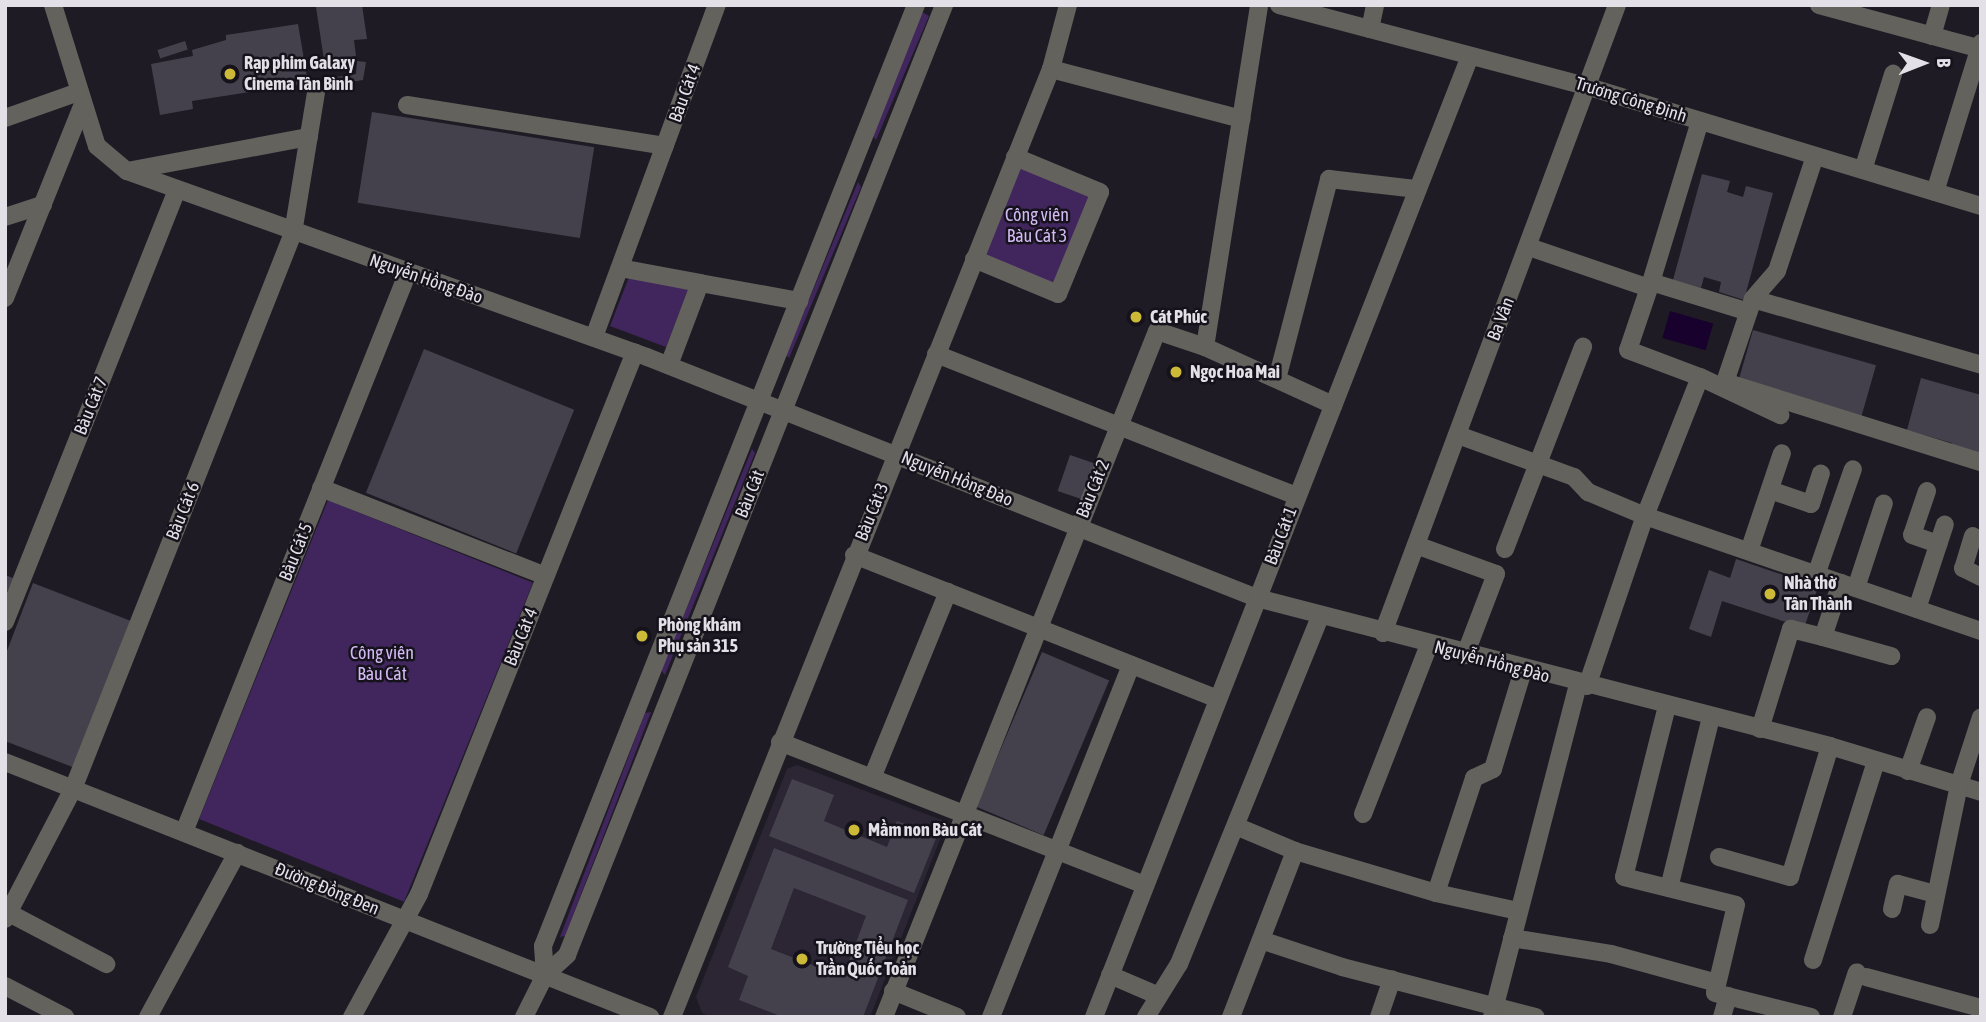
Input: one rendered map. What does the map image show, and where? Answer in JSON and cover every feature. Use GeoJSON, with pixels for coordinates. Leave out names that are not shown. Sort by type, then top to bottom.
{"type":"FeatureCollection","features":[{"type":"Feature","properties":{"kind":"street","name":"Nguyễn Hồng Đào"},"geometry":{"type":"LineString","coordinates":[[52,5],[100,152],[127,171],[293,233],[635,352],[1257,598],[1429,646],[1830,746],[1981,792]]}},
{"type":"Feature","properties":{"kind":"street","name":"Bàu Cát 4"},"geometry":{"type":"LineString","coordinates":[[594,337],[717,5]]}},
{"type":"Feature","properties":{"kind":"street","name":"Bàu Cát"},"geometry":{"type":"LineString","coordinates":[[544,975],[543,946],[916,5]]}},
{"type":"Feature","properties":{"kind":"street","name":"Bàu Cát"},"geometry":{"type":"LineString","coordinates":[[524,1017],[544,975],[567,955],[944,5]]}},
{"type":"Feature","properties":{"kind":"street","name":"Bàu Cát 3"},"geometry":{"type":"LineString","coordinates":[[672,1017],[854,555],[1051,69],[1068,5]]}},
{"type":"Feature","properties":{"kind":"street"},"geometry":{"type":"LineString","coordinates":[[1259,5],[1205,347],[1333,405]]}},
{"type":"Feature","properties":{"kind":"street","name":"Trương Công Định"},"geometry":{"type":"LineString","coordinates":[[1279,5],[1589,87],[1981,206]]}},
{"type":"Feature","properties":{"kind":"street"},"geometry":{"type":"LineString","coordinates":[[1370,29],[1375,5]]}},
{"type":"Feature","properties":{"kind":"street","name":"Ba Vân"},"geometry":{"type":"LineString","coordinates":[[1383,633],[1589,87],[1617,5]]}},
{"type":"Feature","properties":{"kind":"street"},"geometry":{"type":"LineString","coordinates":[[1819,5],[1980,47],[1935,192]]}},
{"type":"Feature","properties":{"kind":"street"},"geometry":{"type":"LineString","coordinates":[[1932,36],[1941,5]]}},
{"type":"Feature","properties":{"kind":"street","name":"Bàu Cát 1"},"geometry":{"type":"LineString","coordinates":[[1094,1017],[1470,56]]}},
{"type":"Feature","properties":{"kind":"street"},"geometry":{"type":"LineString","coordinates":[[1051,69],[1242,119]]}},
{"type":"Feature","properties":{"kind":"street"},"geometry":{"type":"LineString","coordinates":[[1863,170],[1893,74]]}},
{"type":"Feature","properties":{"kind":"street","name":"Bàu Cát 6"},"geometry":{"type":"LineString","coordinates":[[7,916],[73,789],[293,233],[316,93]]}},
{"type":"Feature","properties":{"kind":"street"},"geometry":{"type":"LineString","coordinates":[[5,118],[81,98]]}},
{"type":"Feature","properties":{"kind":"street"},"geometry":{"type":"LineString","coordinates":[[5,298],[43,205],[81,98]]}},
{"type":"Feature","properties":{"kind":"street"},"geometry":{"type":"LineString","coordinates":[[407,105],[665,146]]}},
{"type":"Feature","properties":{"kind":"street"},"geometry":{"type":"LineString","coordinates":[[1700,121],[1651,282],[1981,365]]}},
{"type":"Feature","properties":{"kind":"street"},"geometry":{"type":"LineString","coordinates":[[127,171],[309,137]]}},
{"type":"Feature","properties":{"kind":"street"},"geometry":{"type":"LineString","coordinates":[[1815,156],[1777,271],[1751,306],[1725,382],[1981,462]]}},
{"type":"Feature","properties":{"kind":"street"},"geometry":{"type":"LineString","coordinates":[[974,260],[1058,294],[1100,192],[1015,157]]}},
{"type":"Feature","properties":{"kind":"street"},"geometry":{"type":"LineString","coordinates":[[855,160],[879,170]]}},
{"type":"Feature","properties":{"kind":"street"},"geometry":{"type":"LineString","coordinates":[[1277,379],[1329,179],[1418,188]]}},
{"type":"Feature","properties":{"kind":"street","name":"Bàu Cát 7"},"geometry":{"type":"LineString","coordinates":[[5,622],[177,190]]}},
{"type":"Feature","properties":{"kind":"street"},"geometry":{"type":"LineString","coordinates":[[5,217],[43,205]]}},
{"type":"Feature","properties":{"kind":"street"},"geometry":{"type":"LineString","coordinates":[[1529,247],[1649,288],[1628,350],[1700,377],[1780,415]]}},
{"type":"Feature","properties":{"kind":"street"},"geometry":{"type":"LineString","coordinates":[[620,268],[799,301]]}},
{"type":"Feature","properties":{"kind":"street","name":"Bàu Cát 5"},"geometry":{"type":"LineString","coordinates":[[184,832],[408,272]]}},
{"type":"Feature","properties":{"kind":"street"},"geometry":{"type":"LineString","coordinates":[[669,365],[700,283]]}},
{"type":"Feature","properties":{"kind":"street","name":"Bàu Cát 2"},"geometry":{"type":"LineString","coordinates":[[884,1017],[1157,331],[1205,347]]}},
{"type":"Feature","properties":{"kind":"street"},"geometry":{"type":"LineString","coordinates":[[1504,548],[1514,516],[1539,465],[1583,347]]}},
{"type":"Feature","properties":{"kind":"street","name":"Bàu Cát 4"},"geometry":{"type":"LineString","coordinates":[[352,1017],[419,894],[635,352]]}},
{"type":"Feature","properties":{"kind":"street"},"geometry":{"type":"LineString","coordinates":[[936,354],[1297,496]]}},
{"type":"Feature","properties":{"kind":"street"},"geometry":{"type":"LineString","coordinates":[[1494,1011],[1518,911],[1582,685],[1700,377]]}},
{"type":"Feature","properties":{"kind":"street"},"geometry":{"type":"LineString","coordinates":[[1458,435],[1574,477],[1588,492],[1645,516],[1981,631]]}},
{"type":"Feature","properties":{"kind":"street"},"geometry":{"type":"LineString","coordinates":[[1749,551],[1782,453]]}},
{"type":"Feature","properties":{"kind":"street"},"geometry":{"type":"LineString","coordinates":[[1816,575],[1853,469]]}},
{"type":"Feature","properties":{"kind":"street"},"geometry":{"type":"LineString","coordinates":[[1770,490],[1811,504],[1821,474]]}},
{"type":"Feature","properties":{"kind":"street"},"geometry":{"type":"LineString","coordinates":[[321,488],[545,576]]}},
{"type":"Feature","properties":{"kind":"street"},"geometry":{"type":"LineString","coordinates":[[1927,491],[1912,535],[1938,544]]}},
{"type":"Feature","properties":{"kind":"street"},"geometry":{"type":"LineString","coordinates":[[1823,637],[1884,503]]}},
{"type":"Feature","properties":{"kind":"street"},"geometry":{"type":"LineString","coordinates":[[1917,609],[1945,524]]}},
{"type":"Feature","properties":{"kind":"street"},"geometry":{"type":"LineString","coordinates":[[1973,536],[1963,568],[1981,577]]}},
{"type":"Feature","properties":{"kind":"street"},"geometry":{"type":"LineString","coordinates":[[1416,545],[1496,574],[1465,655]]}},
{"type":"Feature","properties":{"kind":"street"},"geometry":{"type":"LineString","coordinates":[[854,555],[1218,699]]}},
{"type":"Feature","properties":{"kind":"street"},"geometry":{"type":"LineString","coordinates":[[872,778],[947,592]]}},
{"type":"Feature","properties":{"kind":"street"},"geometry":{"type":"LineString","coordinates":[[1146,1017],[1180,964],[1238,827],[1320,615]]}},
{"type":"Feature","properties":{"kind":"street"},"geometry":{"type":"LineString","coordinates":[[1760,729],[1791,629],[1891,656]]}},
{"type":"Feature","properties":{"kind":"street"},"geometry":{"type":"LineString","coordinates":[[1363,814],[1429,646]]}},
{"type":"Feature","properties":{"kind":"street"},"geometry":{"type":"LineString","coordinates":[[991,1017],[1130,665]]}},
{"type":"Feature","properties":{"kind":"street"},"geometry":{"type":"LineString","coordinates":[[1436,893],[1474,778],[1493,769],[1523,670]]}},
{"type":"Feature","properties":{"kind":"street"},"geometry":{"type":"LineString","coordinates":[[645,690],[668,699]]}},
{"type":"Feature","properties":{"kind":"street"},"geometry":{"type":"LineString","coordinates":[[1667,706],[1624,877],[1736,905],[1722,990],[1722,1017]]}},
{"type":"Feature","properties":{"kind":"street"},"geometry":{"type":"LineString","coordinates":[[1930,925],[1959,785],[1981,716]]}},
{"type":"Feature","properties":{"kind":"street"},"geometry":{"type":"LineString","coordinates":[[1669,888],[1711,717]]}},
{"type":"Feature","properties":{"kind":"street"},"geometry":{"type":"LineString","coordinates":[[1908,771],[1927,718]]}},
{"type":"Feature","properties":{"kind":"street"},"geometry":{"type":"LineString","coordinates":[[780,743],[1145,885]]}},
{"type":"Feature","properties":{"kind":"street"},"geometry":{"type":"LineString","coordinates":[[1719,857],[1790,877],[1830,746]]}},
{"type":"Feature","properties":{"kind":"street"},"geometry":{"type":"LineString","coordinates":[[1813,960],[1876,761]]}},
{"type":"Feature","properties":{"kind":"street","name":"Đường Đồng Đen"},"geometry":{"type":"LineString","coordinates":[[5,762],[650,1017]]}},
{"type":"Feature","properties":{"kind":"street"},"geometry":{"type":"LineString","coordinates":[[1238,827],[1295,851],[1436,893],[1518,911]]}},
{"type":"Feature","properties":{"kind":"street"},"geometry":{"type":"LineString","coordinates":[[1231,1017],[1295,851]]}},
{"type":"Feature","properties":{"kind":"street"},"geometry":{"type":"LineString","coordinates":[[148,1017],[237,853]]}},
{"type":"Feature","properties":{"kind":"street"},"geometry":{"type":"LineString","coordinates":[[1892,909],[1898,884],[1936,894]]}},
{"type":"Feature","properties":{"kind":"street"},"geometry":{"type":"LineString","coordinates":[[7,916],[106,964]]}},
{"type":"Feature","properties":{"kind":"street"},"geometry":{"type":"LineString","coordinates":[[1512,938],[1611,954],[1811,1017]]}},
{"type":"Feature","properties":{"kind":"street"},"geometry":{"type":"LineString","coordinates":[[1261,940],[1494,1011],[1536,1017]]}},
{"type":"Feature","properties":{"kind":"street"},"geometry":{"type":"LineString","coordinates":[[1110,975],[1159,996]]}},
{"type":"Feature","properties":{"kind":"street"},"geometry":{"type":"LineString","coordinates":[[1842,1017],[1862,975],[1981,1008]]}},
{"type":"Feature","properties":{"kind":"street"},"geometry":{"type":"LineString","coordinates":[[1379,1017],[1392,979]]}},
{"type":"Feature","properties":{"kind":"street"},"geometry":{"type":"LineString","coordinates":[[5,986],[65,1017]]}},
{"type":"Feature","properties":{"kind":"street"},"geometry":{"type":"LineString","coordinates":[[893,991],[957,1017]]}},
{"type":"Feature","properties":{"kind":"shaded area"},"geometry":{"type":"Polygon","coordinates":[[[1670,311],[1713,323],[1706,350],[1662,338],[1670,311]]]}},
{"type":"Feature","properties":{"kind":"shaded area","name":"Trường Tiểu học Trần Quốc Toản"},"geometry":{"type":"Polygon","coordinates":[[[797,765],[947,822],[870,1017],[711,1017],[702,1013],[696,997],[787,769],[797,765]]]}},
{"type":"Feature","properties":{"kind":"green space"},"geometry":{"type":"Polygon","coordinates":[[[922,12],[929,16],[876,140],[873,136],[922,12]]]}},
{"type":"Feature","properties":{"kind":"green space","name":"Công viên Bàu Cát 3"},"geometry":{"type":"Polygon","coordinates":[[[1019,164],[1093,194],[1055,288],[981,258],[1019,164]]]}},
{"type":"Feature","properties":{"kind":"green space"},"geometry":{"type":"Polygon","coordinates":[[[858,182],[861,187],[789,358],[786,355],[858,182]]]}},
{"type":"Feature","properties":{"kind":"green space"},"geometry":{"type":"Polygon","coordinates":[[[629,277],[689,287],[666,347],[610,326],[629,277]]]}},
{"type":"Feature","properties":{"kind":"green space"},"geometry":{"type":"Polygon","coordinates":[[[752,449],[755,453],[665,675],[661,670],[752,449]]]}},
{"type":"Feature","properties":{"kind":"green space","name":"Công viên Bàu Cát"},"geometry":{"type":"Polygon","coordinates":[[[328,500],[533,583],[404,902],[199,819],[328,500]]]}},
{"type":"Feature","properties":{"kind":"green space"},"geometry":{"type":"Polygon","coordinates":[[[651,712],[565,936],[560,937],[645,713],[651,712]]]}},
{"type":"Feature","properties":{"kind":"building"},"geometry":{"type":"Polygon","coordinates":[[[362,5],[367,39],[354,40],[356,56],[324,60],[316,7],[362,5]]]}},
{"type":"Feature","properties":{"kind":"building","name":"Rạp phim Galaxy Cinema Tân Bình"},"geometry":{"type":"Polygon","coordinates":[[[298,24],[308,83],[192,101],[193,109],[160,115],[151,64],[193,56],[192,50],[226,40],[226,35],[298,24]]]}},
{"type":"Feature","properties":{"kind":"building"},"geometry":{"type":"Polygon","coordinates":[[[185,41],[188,50],[160,59],[157,50],[185,41]]]}},
{"type":"Feature","properties":{"kind":"building"},"geometry":{"type":"Polygon","coordinates":[[[357,61],[366,62],[363,80],[332,85],[330,78],[356,74],[357,61]]]}},
{"type":"Feature","properties":{"kind":"building"},"geometry":{"type":"Polygon","coordinates":[[[372,112],[594,147],[580,238],[358,203],[372,112]]]}},
{"type":"Feature","properties":{"kind":"building"},"geometry":{"type":"Polygon","coordinates":[[[1702,174],[1730,181],[1727,192],[1743,197],[1746,186],[1773,193],[1744,300],[1719,292],[1721,282],[1704,277],[1701,288],[1673,280],[1702,174]]]}},
{"type":"Feature","properties":{"kind":"building"},"geometry":{"type":"Polygon","coordinates":[[[1753,330],[1876,365],[1861,417],[1738,382],[1753,330]]]}},
{"type":"Feature","properties":{"kind":"building"},"geometry":{"type":"Polygon","coordinates":[[[424,349],[574,410],[516,553],[366,493],[424,349]]]}},
{"type":"Feature","properties":{"kind":"building"},"geometry":{"type":"Polygon","coordinates":[[[1921,378],[1981,395],[1981,459],[1951,450],[1952,443],[1907,430],[1921,378]]]}},
{"type":"Feature","properties":{"kind":"building"},"geometry":{"type":"Polygon","coordinates":[[[1070,455],[1096,464],[1084,500],[1058,491],[1070,455]]]}},
{"type":"Feature","properties":{"kind":"building","name":"Nhà thờ Tân Thành"},"geometry":{"type":"Polygon","coordinates":[[[1736,559],[1818,587],[1804,628],[1722,601],[1711,637],[1689,629],[1709,570],[1730,578],[1736,559]]]}},
{"type":"Feature","properties":{"kind":"building"},"geometry":{"type":"Polygon","coordinates":[[[5,575],[13,578],[5,597],[5,575]]]}},
{"type":"Feature","properties":{"kind":"building"},"geometry":{"type":"Polygon","coordinates":[[[33,583],[131,621],[75,768],[5,741],[5,656],[33,583]]]}},
{"type":"Feature","properties":{"kind":"building"},"geometry":{"type":"Polygon","coordinates":[[[1042,652],[1109,681],[1044,835],[976,807],[1042,652]]]}},
{"type":"Feature","properties":{"kind":"building"},"geometry":{"type":"Polygon","coordinates":[[[792,779],[834,795],[824,821],[887,847],[897,821],[937,836],[914,893],[769,836],[792,779]]]}},
{"type":"Feature","properties":{"kind":"building"},"geometry":{"type":"Polygon","coordinates":[[[774,848],[908,900],[863,1017],[783,1017],[739,1000],[748,976],[728,967],[774,848]],[[794,888],[771,949],[843,977],[866,916],[794,888]]]}},
{"type":"Feature","properties":{"kind":"place","name":"Rạp phim Galaxy Cinema Tân Bình"},"geometry":{"type":"Point","coordinates":[230,74]}},
{"type":"Feature","properties":{"kind":"place","name":"Cát Phúc"},"geometry":{"type":"Point","coordinates":[1136,317]}},
{"type":"Feature","properties":{"kind":"place","name":"Ngọc Hoa Mai"},"geometry":{"type":"Point","coordinates":[1176,372]}},
{"type":"Feature","properties":{"kind":"place","name":"Nhà thờ Tân Thành"},"geometry":{"type":"Point","coordinates":[1770,594]}},
{"type":"Feature","properties":{"kind":"place","name":"Phòng khám Phụ sản 315"},"geometry":{"type":"Point","coordinates":[642,636]}},
{"type":"Feature","properties":{"kind":"place","name":"Mầm non Bàu Cát"},"geometry":{"type":"Point","coordinates":[854,830]}},
{"type":"Feature","properties":{"kind":"place","name":"Trường Tiểu học Trần Quốc Toản"},"geometry":{"type":"Point","coordinates":[802,959]}}]}
